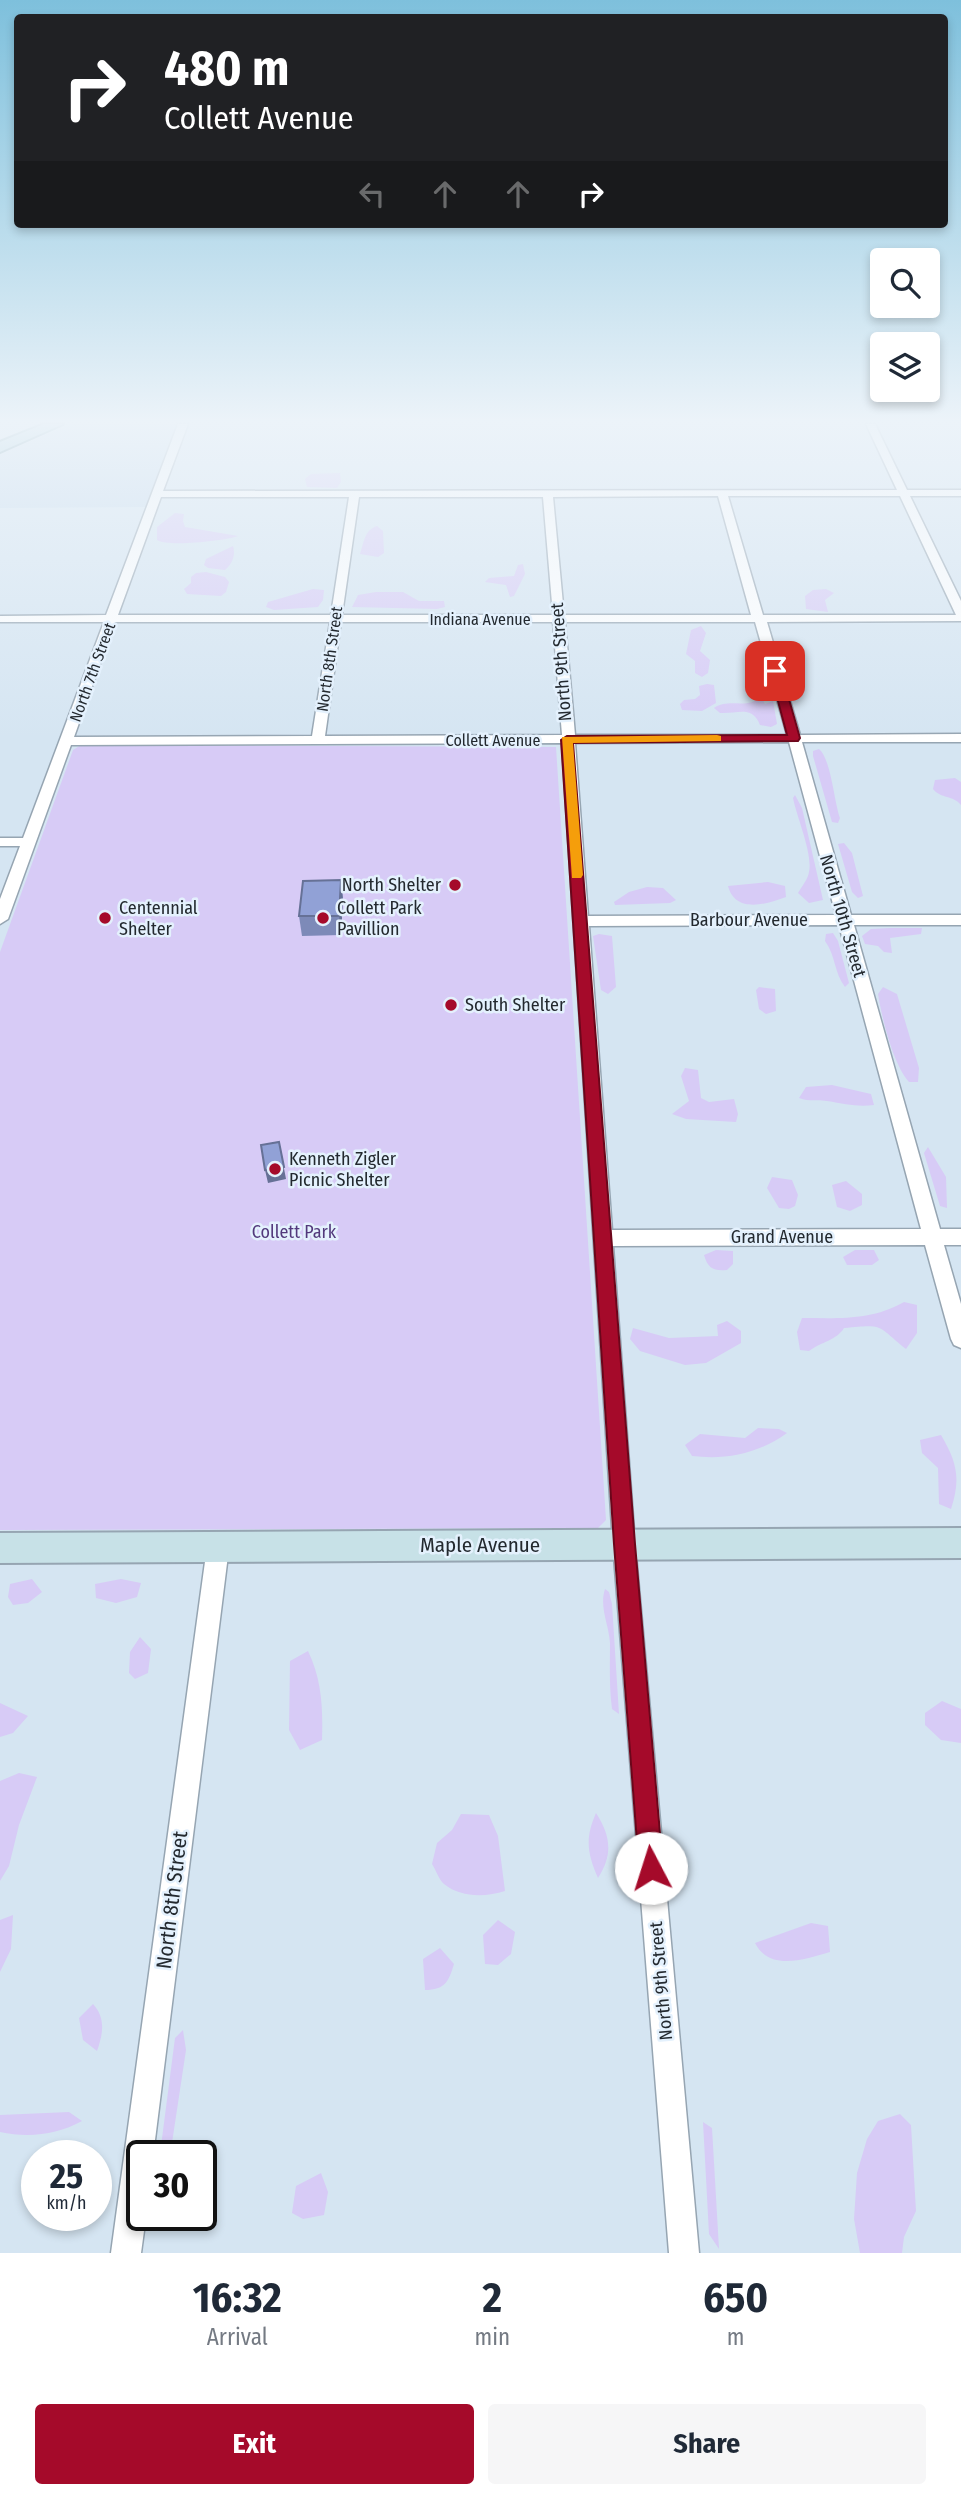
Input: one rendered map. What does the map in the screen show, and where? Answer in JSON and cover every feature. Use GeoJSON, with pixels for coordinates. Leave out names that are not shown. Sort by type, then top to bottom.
{"type":"FeatureCollection","features":[{"type":"Feature","properties":{"kind":"main road","name":"Maple Avenue"},"geometry":{"type":"LineString","coordinates":[[0,1548],[961,1543]]}},
{"type":"Feature","properties":{"kind":"street","name":"North 7th Street"},"geometry":{"type":"LineString","coordinates":[[0,919],[145,529]]}},
{"type":"Feature","properties":{"kind":"street","name":"North 8th Street"},"geometry":{"type":"LineString","coordinates":[[318,741],[349,529]]}},
{"type":"Feature","properties":{"kind":"street","name":"North 9th Street"},"geometry":{"type":"LineString","coordinates":[[551,529],[624,1544],[684,2253]]}},
{"type":"Feature","properties":{"kind":"street","name":"North 10th Street"},"geometry":{"type":"LineString","coordinates":[[732,529],[794,738],[961,1339]]}},
{"type":"Feature","properties":{"kind":"street"},"geometry":{"type":"LineString","coordinates":[[920,529],[961,613]]}},
{"type":"Feature","properties":{"kind":"street","name":"Indiana Avenue"},"geometry":{"type":"LineString","coordinates":[[0,619],[961,618]]}},
{"type":"Feature","properties":{"kind":"street","name":"Collett Avenue"},"geometry":{"type":"LineString","coordinates":[[66,741],[961,738]]}},
{"type":"Feature","properties":{"kind":"street"},"geometry":{"type":"LineString","coordinates":[[0,842],[29,842]]}},
{"type":"Feature","properties":{"kind":"street","name":"Barbour Avenue"},"geometry":{"type":"LineString","coordinates":[[580,921],[961,920]]}},
{"type":"Feature","properties":{"kind":"street","name":"Grand Avenue"},"geometry":{"type":"LineString","coordinates":[[603,1238],[961,1237]]}},
{"type":"Feature","properties":{"kind":"street","name":"North 8th Street"},"geometry":{"type":"LineString","coordinates":[[126,2253],[218,1547]]}},
{"type":"Feature","properties":{"kind":"green space"},"geometry":{"type":"Polygon","coordinates":[[[157,529],[198,529],[238,536],[196,542],[172,543],[157,540],[157,529]]]}},
{"type":"Feature","properties":{"kind":"green space"},"geometry":{"type":"Polygon","coordinates":[[[372,529],[383,531],[384,553],[378,557],[360,554],[367,534],[372,529]]]}},
{"type":"Feature","properties":{"kind":"green space"},"geometry":{"type":"Polygon","coordinates":[[[233,546],[233,559],[225,570],[204,565],[206,559],[233,546]]]}},
{"type":"Feature","properties":{"kind":"green space"},"geometry":{"type":"Polygon","coordinates":[[[523,564],[525,574],[514,596],[510,597],[506,585],[485,582],[489,578],[514,576],[518,565],[523,564]]]}},
{"type":"Feature","properties":{"kind":"green space"},"geometry":{"type":"Polygon","coordinates":[[[206,572],[225,577],[229,582],[226,592],[221,596],[187,594],[184,589],[191,583],[191,577],[196,573],[206,572]]]}},
{"type":"Feature","properties":{"kind":"green space"},"geometry":{"type":"Polygon","coordinates":[[[313,589],[324,590],[323,600],[318,607],[274,610],[266,607],[268,602],[313,589]]]}},
{"type":"Feature","properties":{"kind":"green space"},"geometry":{"type":"Polygon","coordinates":[[[826,589],[834,593],[825,600],[828,612],[806,609],[805,596],[813,590],[826,589]]]}},
{"type":"Feature","properties":{"kind":"green space"},"geometry":{"type":"Polygon","coordinates":[[[403,592],[419,601],[444,601],[445,607],[352,607],[358,595],[403,592]]]}},
{"type":"Feature","properties":{"kind":"green space"},"geometry":{"type":"Polygon","coordinates":[[[701,626],[706,633],[700,651],[710,660],[708,673],[702,677],[695,673],[695,661],[686,654],[691,630],[701,626]]]}},
{"type":"Feature","properties":{"kind":"green space"},"geometry":{"type":"Polygon","coordinates":[[[714,685],[716,703],[702,711],[682,710],[680,704],[684,700],[695,699],[700,695],[699,686],[714,685]]]}},
{"type":"Feature","properties":{"kind":"green space"},"geometry":{"type":"Polygon","coordinates":[[[756,688],[765,704],[773,701],[777,724],[771,727],[760,725],[749,713],[720,713],[714,708],[724,704],[755,701],[753,690],[756,688]]]}},
{"type":"Feature","properties":{"kind":"green space","name":"Collett Park"},"geometry":{"type":"Polygon","coordinates":[[[81,745],[556,747],[606,1520],[598,1528],[0,1530],[0,952],[73,750],[81,745]]]}},
{"type":"Feature","properties":{"kind":"green space"},"geometry":{"type":"Polygon","coordinates":[[[819,749],[829,771],[840,818],[838,823],[832,822],[813,756],[813,751],[819,749]]]}},
{"type":"Feature","properties":{"kind":"green space"},"geometry":{"type":"Polygon","coordinates":[[[955,778],[961,782],[961,805],[933,789],[935,780],[955,778]]]}},
{"type":"Feature","properties":{"kind":"green space"},"geometry":{"type":"Polygon","coordinates":[[[795,795],[802,808],[823,900],[809,903],[798,893],[807,877],[810,864],[793,798],[795,795]]]}},
{"type":"Feature","properties":{"kind":"green space"},"geometry":{"type":"Polygon","coordinates":[[[844,843],[852,853],[863,896],[858,898],[852,892],[838,844],[844,843]]]}},
{"type":"Feature","properties":{"kind":"green space"},"geometry":{"type":"Polygon","coordinates":[[[768,882],[785,886],[786,897],[752,905],[737,900],[728,886],[768,882]]]}},
{"type":"Feature","properties":{"kind":"green space"},"geometry":{"type":"Polygon","coordinates":[[[647,887],[663,888],[676,900],[670,903],[615,905],[614,902],[629,892],[647,887]]]}},
{"type":"Feature","properties":{"kind":"green space"},"geometry":{"type":"Polygon","coordinates":[[[922,928],[921,934],[890,938],[892,953],[884,952],[878,946],[865,944],[862,936],[871,929],[922,928]]]}},
{"type":"Feature","properties":{"kind":"green space"},"geometry":{"type":"Polygon","coordinates":[[[833,933],[838,941],[849,983],[845,987],[825,941],[826,934],[833,933]]]}},
{"type":"Feature","properties":{"kind":"green space"},"geometry":{"type":"Polygon","coordinates":[[[593,936],[612,936],[616,987],[608,994],[601,990],[593,936]]]}},
{"type":"Feature","properties":{"kind":"green space"},"geometry":{"type":"Polygon","coordinates":[[[759,987],[775,989],[776,1011],[766,1014],[759,1009],[756,990],[759,987]]]}},
{"type":"Feature","properties":{"kind":"green space"},"geometry":{"type":"Polygon","coordinates":[[[883,987],[897,994],[919,1068],[918,1082],[909,1082],[893,1053],[878,994],[883,987]]]}},
{"type":"Feature","properties":{"kind":"green space"},"geometry":{"type":"Polygon","coordinates":[[[685,1068],[698,1070],[701,1098],[709,1102],[734,1099],[738,1114],[736,1122],[686,1119],[672,1114],[689,1101],[681,1076],[685,1068]]]}},
{"type":"Feature","properties":{"kind":"green space"},"geometry":{"type":"Polygon","coordinates":[[[832,1085],[871,1094],[874,1105],[799,1098],[806,1087],[832,1085]]]}},
{"type":"Feature","properties":{"kind":"green space"},"geometry":{"type":"Polygon","coordinates":[[[928,1147],[946,1177],[947,1208],[940,1206],[924,1153],[928,1147]]]}},
{"type":"Feature","properties":{"kind":"green space"},"geometry":{"type":"Polygon","coordinates":[[[772,1177],[792,1180],[798,1195],[795,1206],[789,1209],[779,1208],[767,1188],[772,1177]]]}},
{"type":"Feature","properties":{"kind":"green space"},"geometry":{"type":"Polygon","coordinates":[[[846,1181],[862,1194],[862,1205],[850,1211],[837,1207],[832,1185],[846,1181]]]}},
{"type":"Feature","properties":{"kind":"green space"},"geometry":{"type":"Polygon","coordinates":[[[716,1250],[733,1251],[733,1264],[727,1270],[715,1269],[707,1263],[704,1255],[716,1250]]]}},
{"type":"Feature","properties":{"kind":"green space"},"geometry":{"type":"Polygon","coordinates":[[[855,1250],[874,1250],[879,1260],[872,1265],[847,1265],[843,1257],[855,1250]]]}},
{"type":"Feature","properties":{"kind":"green space"},"geometry":{"type":"Polygon","coordinates":[[[904,1302],[917,1305],[917,1333],[906,1349],[879,1328],[867,1326],[844,1328],[809,1351],[800,1350],[797,1332],[802,1318],[867,1315],[904,1302]]]}},
{"type":"Feature","properties":{"kind":"green space"},"geometry":{"type":"Polygon","coordinates":[[[727,1321],[741,1331],[741,1343],[706,1363],[685,1365],[640,1351],[630,1339],[633,1328],[669,1338],[718,1336],[717,1325],[727,1321]]]}},
{"type":"Feature","properties":{"kind":"green space"},"geometry":{"type":"Polygon","coordinates":[[[758,1428],[779,1429],[787,1433],[753,1451],[729,1456],[692,1456],[685,1445],[700,1434],[745,1438],[758,1428]]]}},
{"type":"Feature","properties":{"kind":"green space"},"geometry":{"type":"Polygon","coordinates":[[[941,1435],[956,1471],[956,1489],[951,1509],[939,1504],[938,1468],[922,1453],[920,1440],[941,1435]]]}},
{"type":"Feature","properties":{"kind":"green space"},"geometry":{"type":"Polygon","coordinates":[[[32,1579],[42,1592],[28,1603],[13,1605],[8,1597],[10,1584],[32,1579]]]}},
{"type":"Feature","properties":{"kind":"green space"},"geometry":{"type":"Polygon","coordinates":[[[121,1579],[141,1583],[137,1597],[116,1603],[96,1598],[95,1584],[121,1579]]]}},
{"type":"Feature","properties":{"kind":"green space"},"geometry":{"type":"Polygon","coordinates":[[[605,1589],[609,1592],[612,1604],[619,1714],[612,1709],[610,1643],[603,1602],[605,1589]]]}},
{"type":"Feature","properties":{"kind":"green space"},"geometry":{"type":"Polygon","coordinates":[[[140,1637],[151,1649],[148,1673],[135,1679],[129,1673],[130,1652],[140,1637]]]}},
{"type":"Feature","properties":{"kind":"green space"},"geometry":{"type":"Polygon","coordinates":[[[308,1651],[321,1694],[322,1740],[300,1750],[289,1730],[290,1661],[308,1651]]]}},
{"type":"Feature","properties":{"kind":"green space"},"geometry":{"type":"Polygon","coordinates":[[[942,1701],[961,1709],[961,1743],[941,1740],[925,1725],[925,1713],[942,1701]]]}},
{"type":"Feature","properties":{"kind":"green space"},"geometry":{"type":"Polygon","coordinates":[[[0,1703],[28,1716],[13,1733],[0,1737],[0,1703]]]}},
{"type":"Feature","properties":{"kind":"green space"},"geometry":{"type":"Polygon","coordinates":[[[19,1773],[37,1777],[19,1825],[9,1866],[0,1881],[0,1781],[19,1773]]]}},
{"type":"Feature","properties":{"kind":"green space"},"geometry":{"type":"Polygon","coordinates":[[[596,1813],[605,1830],[608,1846],[606,1861],[598,1878],[589,1845],[590,1830],[596,1813]]]}},
{"type":"Feature","properties":{"kind":"green space"},"geometry":{"type":"Polygon","coordinates":[[[461,1814],[489,1815],[498,1836],[505,1891],[482,1895],[466,1894],[451,1889],[439,1877],[432,1864],[437,1843],[452,1830],[461,1814]]]}},
{"type":"Feature","properties":{"kind":"green space"},"geometry":{"type":"Polygon","coordinates":[[[13,1915],[11,1949],[0,1972],[0,1920],[13,1915]]]}},
{"type":"Feature","properties":{"kind":"green space"},"geometry":{"type":"Polygon","coordinates":[[[498,1920],[515,1932],[511,1954],[498,1965],[485,1964],[483,1935],[498,1920]]]}},
{"type":"Feature","properties":{"kind":"green space"},"geometry":{"type":"Polygon","coordinates":[[[811,1923],[828,1926],[830,1952],[799,1960],[779,1960],[770,1958],[755,1943],[811,1923]]]}},
{"type":"Feature","properties":{"kind":"green space"},"geometry":{"type":"Polygon","coordinates":[[[440,1948],[454,1964],[452,1970],[442,1986],[425,1990],[423,1959],[440,1948]]]}},
{"type":"Feature","properties":{"kind":"green space"},"geometry":{"type":"Polygon","coordinates":[[[93,2004],[102,2021],[97,2051],[83,2040],[79,2018],[93,2004]]]}},
{"type":"Feature","properties":{"kind":"green space"},"geometry":{"type":"Polygon","coordinates":[[[183,2030],[186,2050],[172,2140],[162,2140],[175,2038],[183,2030]]]}},
{"type":"Feature","properties":{"kind":"green space"},"geometry":{"type":"Polygon","coordinates":[[[69,2112],[82,2121],[42,2134],[0,2132],[0,2115],[69,2112]]]}},
{"type":"Feature","properties":{"kind":"green space"},"geometry":{"type":"Polygon","coordinates":[[[900,2114],[911,2125],[916,2211],[904,2237],[902,2253],[860,2253],[854,2219],[857,2173],[867,2139],[878,2121],[900,2114]]]}},
{"type":"Feature","properties":{"kind":"green space"},"geometry":{"type":"Polygon","coordinates":[[[703,2122],[712,2128],[719,2249],[709,2234],[703,2122]]]}},
{"type":"Feature","properties":{"kind":"green space"},"geometry":{"type":"Polygon","coordinates":[[[321,2173],[328,2192],[324,2215],[303,2219],[292,2213],[296,2186],[321,2173]]]}},
{"type":"Feature","properties":{"kind":"building"},"geometry":{"type":"Polygon","coordinates":[[[341,880],[339,916],[299,916],[303,881],[341,880]]]}},
{"type":"Feature","properties":{"kind":"building"},"geometry":{"type":"Polygon","coordinates":[[[279,1142],[284,1167],[265,1170],[261,1145],[279,1142]]]}},
{"type":"Feature","properties":{"kind":"slow traffic"},"geometry":{"type":"LineString","coordinates":[[576,875],[567,740],[717,738]]}},
{"type":"Feature","properties":{"kind":"place","name":"North Shelter"},"geometry":{"type":"Point","coordinates":[455,885]}},
{"type":"Feature","properties":{"kind":"place","name":"Centennial Shelter"},"geometry":{"type":"Point","coordinates":[105,918]}},
{"type":"Feature","properties":{"kind":"place","name":"Collett Park Pavillion"},"geometry":{"type":"Point","coordinates":[323,918]}},
{"type":"Feature","properties":{"kind":"place","name":"South Shelter"},"geometry":{"type":"Point","coordinates":[451,1005]}},
{"type":"Feature","properties":{"kind":"place","name":"Kenneth Zigler Picnic Shelter"},"geometry":{"type":"Point","coordinates":[275,1169]}},
{"type":"Feature","properties":{"kind":"route"},"geometry":{"type":"LineString","coordinates":[[651,1868],[624,1544],[567,740],[794,738],[775,671]]}}]}
